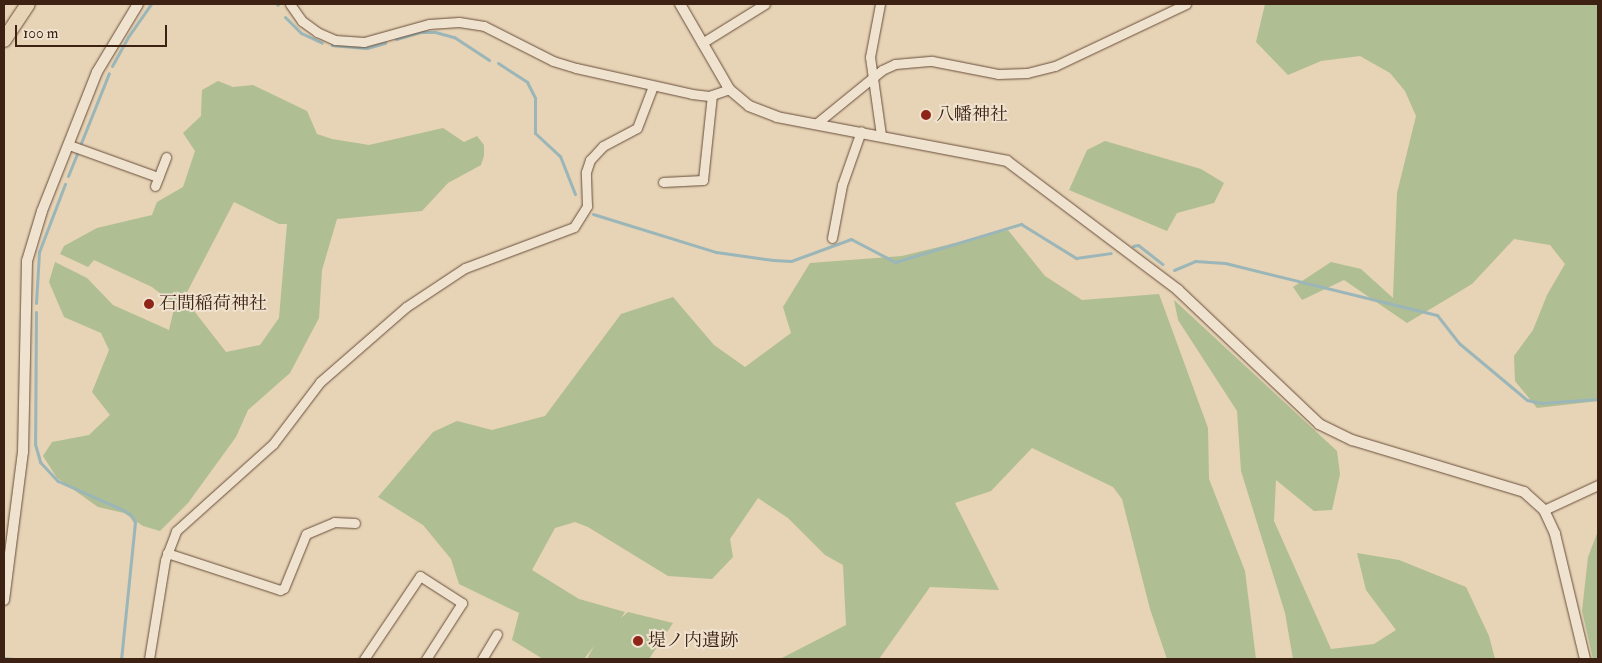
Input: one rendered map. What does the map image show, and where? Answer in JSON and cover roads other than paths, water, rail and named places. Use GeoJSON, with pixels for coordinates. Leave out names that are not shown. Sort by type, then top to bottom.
{"type":"FeatureCollection","features":[{"type":"Feature","properties":{"kind":"highway"},"geometry":{"type":"LineString","coordinates":[[4,40],[28,4]]}},
{"type":"Feature","properties":{"kind":"street"},"geometry":{"type":"LineString","coordinates":[[4,600],[23,452],[27,261],[42,211],[105,54],[138,4]]}},
{"type":"Feature","properties":{"kind":"street"},"geometry":{"type":"LineString","coordinates":[[290,4],[302,22],[317,32],[335,40],[364,42],[429,24],[459,22],[484,26],[553,61],[653,86],[712,95],[729,89]]}},
{"type":"Feature","properties":{"kind":"street"},"geometry":{"type":"LineString","coordinates":[[680,4],[729,89],[763,114],[861,131],[1007,161],[1178,290],[1319,424],[1352,440],[1515,489],[1544,510],[1564,564],[1585,659]]}},
{"type":"Feature","properties":{"kind":"street"},"geometry":{"type":"LineString","coordinates":[[702,43],[764,4]]}},
{"type":"Feature","properties":{"kind":"street"},"geometry":{"type":"LineString","coordinates":[[880,4],[870,57],[881,135]]}},
{"type":"Feature","properties":{"kind":"street"},"geometry":{"type":"LineString","coordinates":[[816,123],[872,77],[895,64],[916,61],[961,65],[998,74],[1027,73],[1055,66],[1186,4]]}},
{"type":"Feature","properties":{"kind":"street"},"geometry":{"type":"LineString","coordinates":[[149,659],[167,553],[172,535],[187,518],[273,444],[320,382],[406,307],[466,268],[574,227],[587,206],[586,172],[590,160],[603,146],[637,128],[653,86]]}},
{"type":"Feature","properties":{"kind":"street"},"geometry":{"type":"LineString","coordinates":[[663,182],[703,180],[712,95]]}},
{"type":"Feature","properties":{"kind":"street"},"geometry":{"type":"LineString","coordinates":[[832,238],[842,185],[861,131]]}},
{"type":"Feature","properties":{"kind":"street"},"geometry":{"type":"LineString","coordinates":[[69,145],[158,177]]}},
{"type":"Feature","properties":{"kind":"street"},"geometry":{"type":"LineString","coordinates":[[155,186],[166,157]]}},
{"type":"Feature","properties":{"kind":"street"},"geometry":{"type":"LineString","coordinates":[[1544,510],[1598,485]]}},
{"type":"Feature","properties":{"kind":"street"},"geometry":{"type":"LineString","coordinates":[[167,553],[280,590],[284,588],[306,534],[334,522],[355,523]]}},
{"type":"Feature","properties":{"kind":"street"},"geometry":{"type":"LineString","coordinates":[[364,659],[420,576],[462,603],[426,659]]}},
{"type":"Feature","properties":{"kind":"street"},"geometry":{"type":"LineString","coordinates":[[482,659],[498,634]]}},
{"type":"Feature","properties":{"kind":"waterway"},"geometry":{"type":"LineString","coordinates":[[112,66],[128,37],[151,4]]}},
{"type":"Feature","properties":{"kind":"waterway"},"geometry":{"type":"LineString","coordinates":[[285,17],[301,33],[322,43]]}},
{"type":"Feature","properties":{"kind":"waterway"},"geometry":{"type":"LineString","coordinates":[[396,39],[420,32],[435,32],[454,37],[489,60]]}},
{"type":"Feature","properties":{"kind":"waterway"},"geometry":{"type":"LineString","coordinates":[[332,45],[367,48],[385,43]]}},
{"type":"Feature","properties":{"kind":"waterway"},"geometry":{"type":"LineString","coordinates":[[498,63],[527,82],[535,98],[535,133],[560,156],[575,194]]}},
{"type":"Feature","properties":{"kind":"waterway"},"geometry":{"type":"LineString","coordinates":[[81,143],[109,73]]}},
{"type":"Feature","properties":{"kind":"waterway"},"geometry":{"type":"LineString","coordinates":[[68,176],[77,154]]}},
{"type":"Feature","properties":{"kind":"waterway"},"geometry":{"type":"LineString","coordinates":[[36,303],[39,252],[65,184]]}},
{"type":"Feature","properties":{"kind":"waterway"},"geometry":{"type":"LineString","coordinates":[[593,214],[716,252],[773,260],[791,261],[851,239],[895,262],[1021,224],[1076,258],[1111,253]]}},
{"type":"Feature","properties":{"kind":"waterway"},"geometry":{"type":"LineString","coordinates":[[1133,246],[1138,245],[1162,264]]}},
{"type":"Feature","properties":{"kind":"waterway"},"geometry":{"type":"LineString","coordinates":[[1174,270],[1195,261],[1225,263],[1437,315],[1460,344],[1527,400],[1541,403],[1598,399]]}},
{"type":"Feature","properties":{"kind":"waterway"},"geometry":{"type":"LineString","coordinates":[[36,312],[35,444],[40,462],[58,481],[123,510],[130,514],[135,522],[121,659]]}},
{"type":"Feature","properties":{"kind":"waterway"},"geometry":{"type":"LineString","coordinates":[[4,658],[13,659]]}},
{"type":"Feature","properties":{"kind":"place","name":"八幡神社"},"geometry":{"type":"Point","coordinates":[926,115]}},
{"type":"Feature","properties":{"kind":"place","name":"石間稲荷神社"},"geometry":{"type":"Point","coordinates":[149,304]}},
{"type":"Feature","properties":{"kind":"place","name":"堤ノ内遺跡"},"geometry":{"type":"Point","coordinates":[638,641]}}]}
